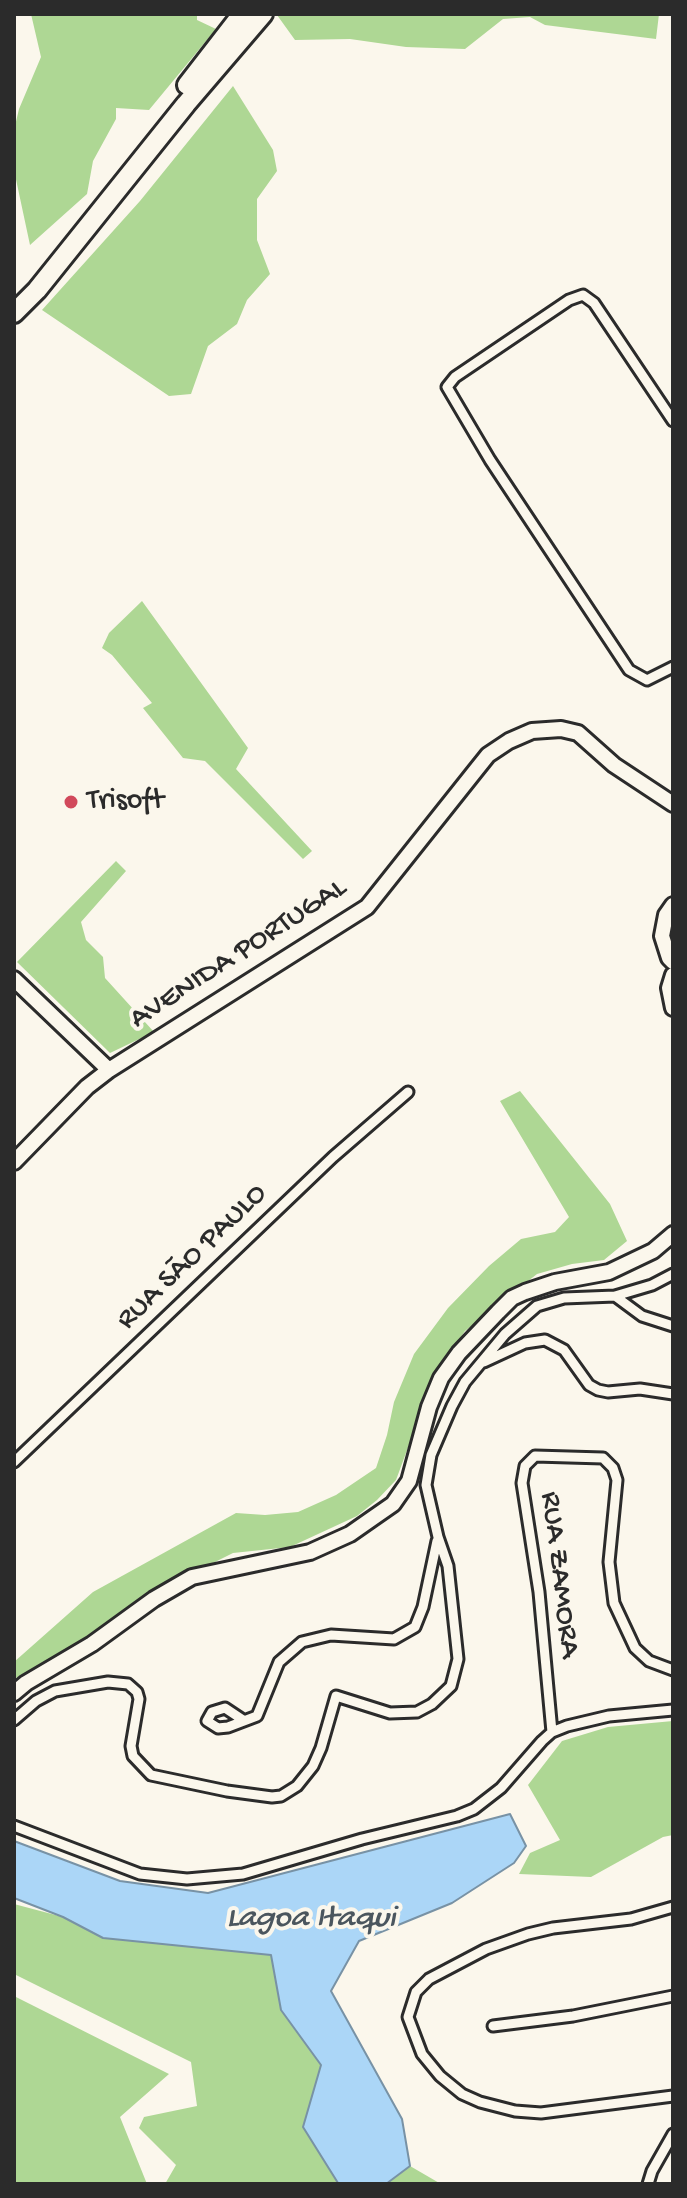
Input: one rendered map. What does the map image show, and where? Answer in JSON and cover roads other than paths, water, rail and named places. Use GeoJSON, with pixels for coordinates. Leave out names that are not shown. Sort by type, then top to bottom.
{"type":"FeatureCollection","features":[{"type":"Feature","properties":{"kind":"highway"},"geometry":{"type":"LineString","coordinates":[[14,302],[95,207],[242,14]]}},
{"type":"Feature","properties":{"kind":"highway"},"geometry":{"type":"LineString","coordinates":[[14,313],[37,290],[186,104],[263,14]]}},
{"type":"Feature","properties":{"kind":"street"},"geometry":{"type":"LineString","coordinates":[[673,421],[594,303],[583,295],[569,300],[466,369],[447,387],[490,460],[629,670],[647,680],[673,667]]}},
{"type":"Feature","properties":{"kind":"street","name":"AVENIDA PORTUGAL"},"geometry":{"type":"LineString","coordinates":[[14,1162],[87,1087],[109,1070],[367,907],[488,755],[520,736],[532,731],[561,729],[578,733],[614,765],[673,804]]}},
{"type":"Feature","properties":{"kind":"street"},"geometry":{"type":"LineString","coordinates":[[673,905],[666,915],[662,936],[673,962]]}},
{"type":"Feature","properties":{"kind":"street"},"geometry":{"type":"LineString","coordinates":[[673,975],[669,988],[673,1008]]}},
{"type":"Feature","properties":{"kind":"street"},"geometry":{"type":"LineString","coordinates":[[14,979],[109,1070]]}},
{"type":"Feature","properties":{"kind":"street","name":"RUA SÃO PAULO"},"geometry":{"type":"LineString","coordinates":[[14,1462],[333,1157],[408,1092]]}},
{"type":"Feature","properties":{"kind":"street"},"geometry":{"type":"LineString","coordinates":[[14,1693],[192,1577],[310,1552],[350,1534],[393,1504],[409,1481],[429,1407],[441,1378],[459,1353],[512,1298],[555,1282],[609,1272],[653,1251],[673,1234]]}},
{"type":"Feature","properties":{"kind":"street"},"geometry":{"type":"LineString","coordinates":[[14,1720],[36,1701],[55,1691],[108,1682],[128,1684],[137,1692],[139,1699],[131,1746],[133,1756],[151,1775],[261,1797],[281,1796],[297,1786],[313,1766],[336,1696],[374,1710],[407,1714],[432,1704],[451,1686],[457,1671],[458,1643],[448,1566],[427,1494],[426,1474],[452,1406],[465,1382],[513,1326],[537,1306],[564,1298],[615,1296],[652,1285],[673,1274]]}},
{"type":"Feature","properties":{"kind":"street"},"geometry":{"type":"LineString","coordinates":[[615,1296],[642,1316],[673,1326]]}},
{"type":"Feature","properties":{"kind":"street"},"geometry":{"type":"LineString","coordinates":[[481,1364],[525,1343],[545,1340],[564,1350],[589,1385],[598,1390],[640,1389],[673,1394]]}},
{"type":"Feature","properties":{"kind":"street","name":"RUA ZAMORA"},"geometry":{"type":"LineString","coordinates":[[552,1732],[539,1592],[522,1483],[525,1466],[535,1456],[603,1458],[613,1468],[617,1480],[609,1562],[614,1603],[635,1648],[649,1661],[673,1670]]}},
{"type":"Feature","properties":{"kind":"street"},"geometry":{"type":"LineString","coordinates":[[243,1720],[257,1716],[279,1662],[302,1642],[331,1635],[394,1639],[415,1627],[423,1607],[438,1537]]}},
{"type":"Feature","properties":{"kind":"street"},"geometry":{"type":"LineString","coordinates":[[14,1826],[140,1874],[178,1879],[243,1874],[474,1809],[501,1788],[552,1732],[584,1721],[673,1710]]}},
{"type":"Feature","properties":{"kind":"street"},"geometry":{"type":"LineString","coordinates":[[673,1907],[631,1919],[553,1928],[486,1949],[429,1979],[416,1992],[408,2017],[422,2054],[440,2076],[462,2094],[480,2102],[515,2111],[558,2113],[673,2096]]}},
{"type":"Feature","properties":{"kind":"street"},"geometry":{"type":"LineString","coordinates":[[493,2026],[573,2016],[673,1996]]}},
{"type":"Feature","properties":{"kind":"street"},"geometry":{"type":"LineString","coordinates":[[648,2184],[673,2134]]}},
{"type":"Feature","properties":{"kind":"water","name":"Lagoa Itaqui"},"geometry":{"type":"Polygon","coordinates":[[[510,1814],[526,1846],[514,1863],[452,1903],[359,1941],[331,1991],[402,2119],[410,2166],[386,2184],[338,2183],[303,2127],[321,2065],[281,2010],[271,1955],[103,1938],[63,1917],[14,1898],[14,1841],[120,1881],[208,1893],[510,1814]]]}},
{"type":"Feature","properties":{"kind":"place","name":"Trisoft"},"geometry":{"type":"Point","coordinates":[71,802]}}]}
